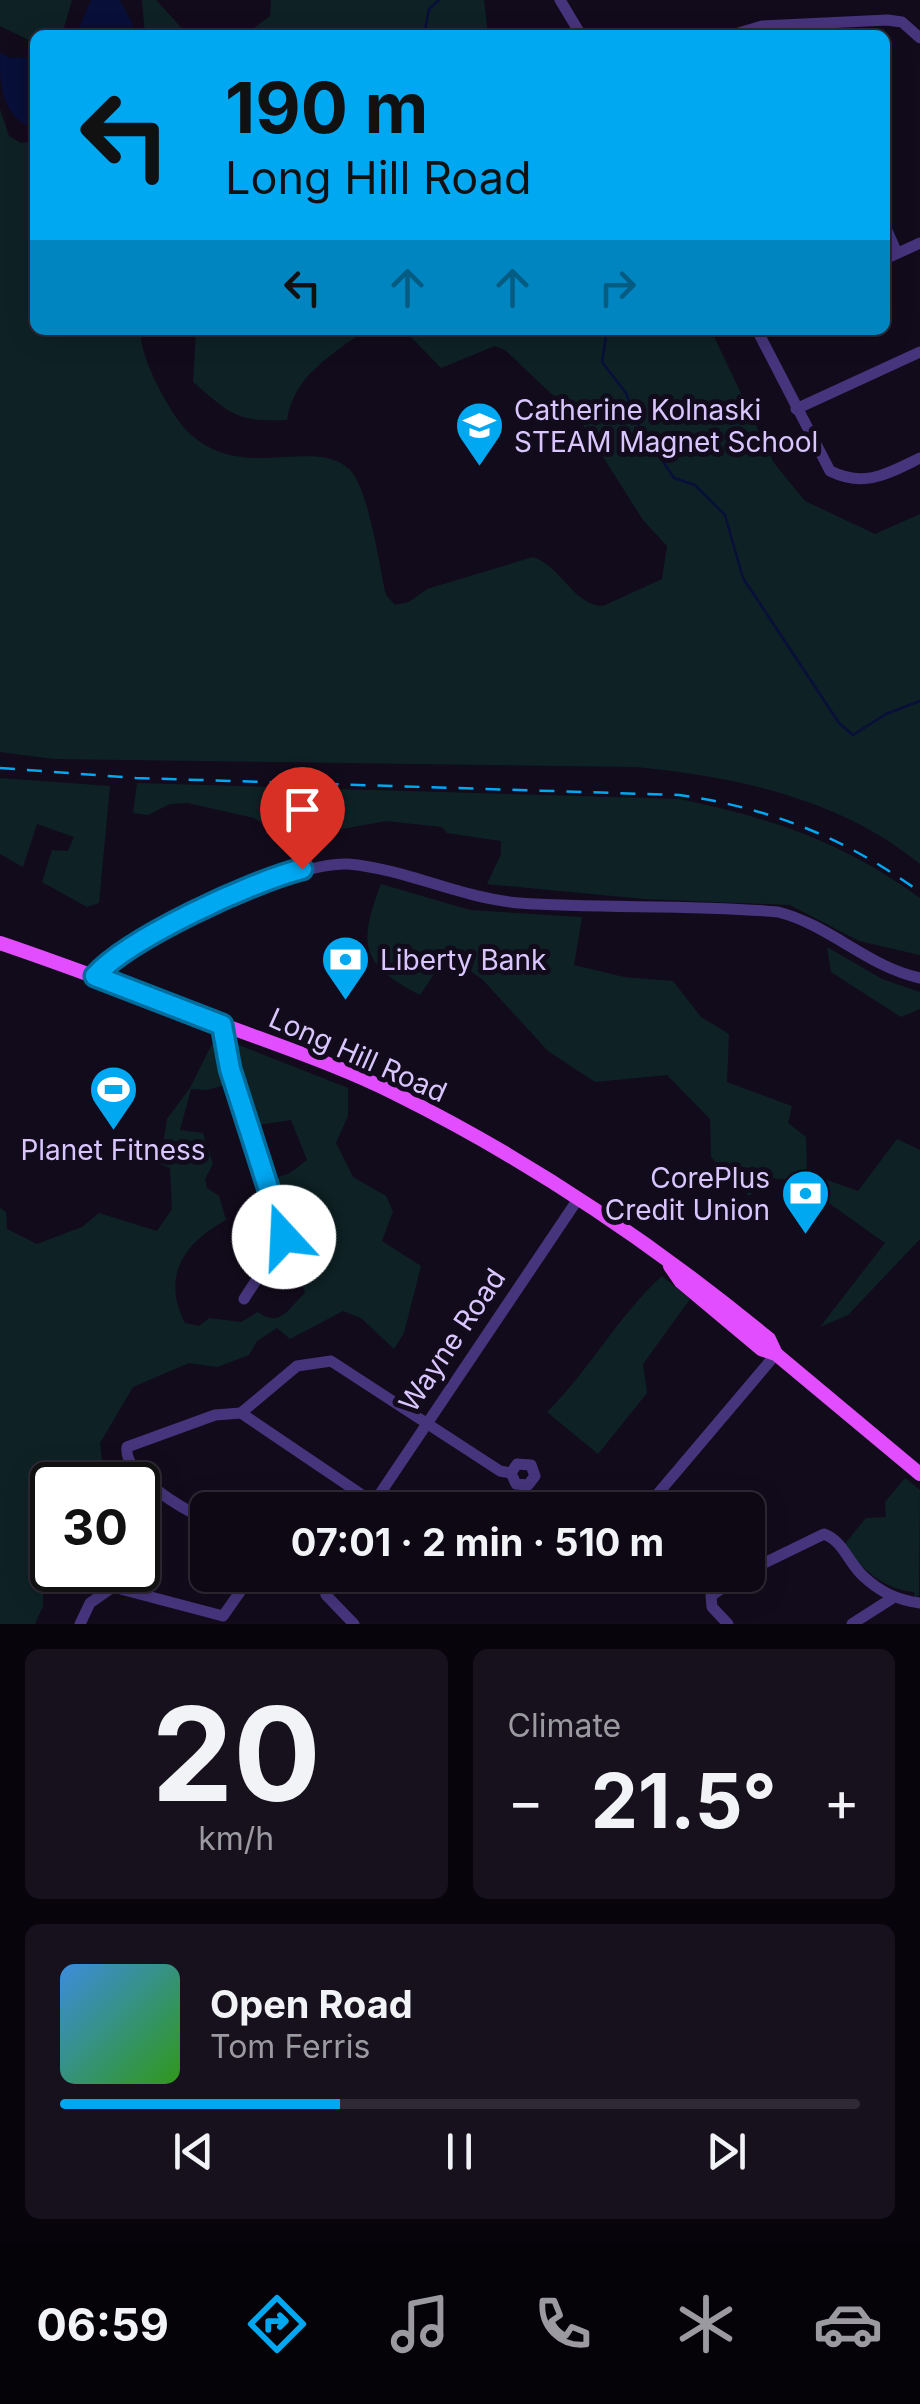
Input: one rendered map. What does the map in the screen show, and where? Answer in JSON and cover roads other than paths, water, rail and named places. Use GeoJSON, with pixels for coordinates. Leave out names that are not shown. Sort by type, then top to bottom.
{"type":"FeatureCollection","features":[{"type":"Feature","properties":{"kind":"main road","name":"Long Hill Road"},"geometry":{"type":"LineString","coordinates":[[0,944],[95,976],[394,1093],[578,1199],[670,1265],[690,1290],[761,1349],[776,1354],[920,1474]]}},
{"type":"Feature","properties":{"kind":"street"},"geometry":{"type":"LineString","coordinates":[[560,0],[578,30]]}},
{"type":"Feature","properties":{"kind":"street"},"geometry":{"type":"LineString","coordinates":[[749,30],[762,26],[798,29],[887,20],[902,22],[920,38]]}},
{"type":"Feature","properties":{"kind":"street"},"geometry":{"type":"LineString","coordinates":[[891,256],[920,243]]}},
{"type":"Feature","properties":{"kind":"street"},"geometry":{"type":"LineString","coordinates":[[759,335],[818,455],[830,471],[846,479],[873,480],[920,458]]}},
{"type":"Feature","properties":{"kind":"street"},"geometry":{"type":"LineString","coordinates":[[796,410],[920,352]]}},
{"type":"Feature","properties":{"kind":"street"},"geometry":{"type":"LineString","coordinates":[[95,976],[112,960],[164,929],[293,872],[333,864],[376,869],[505,902],[778,912],[809,921],[890,968],[920,978]]}},
{"type":"Feature","properties":{"kind":"street"},"geometry":{"type":"LineString","coordinates":[[222,1025],[228,1061],[284,1237],[244,1300]]}},
{"type":"Feature","properties":{"kind":"street","name":"Wayne Road"},"geometry":{"type":"LineString","coordinates":[[381,1492],[578,1199]]}},
{"type":"Feature","properties":{"kind":"street"},"geometry":{"type":"LineString","coordinates":[[659,1492],[776,1354]]}},
{"type":"Feature","properties":{"kind":"street"},"geometry":{"type":"LineString","coordinates":[[241,1414],[286,1373],[320,1359],[340,1365],[511,1473]]}},
{"type":"Feature","properties":{"kind":"street"},"geometry":{"type":"LineString","coordinates":[[190,1510],[163,1495],[136,1469],[126,1451],[131,1443],[216,1415],[241,1414],[352,1492]]}},
{"type":"Feature","properties":{"kind":"street"},"geometry":{"type":"LineString","coordinates":[[765,1563],[824,1534],[890,1598],[920,1603]]}},
{"type":"Feature","properties":{"kind":"street"},"geometry":{"type":"LineString","coordinates":[[80,1624],[90,1603],[113,1587],[223,1616],[240,1592]]}},
{"type":"Feature","properties":{"kind":"street"},"geometry":{"type":"LineString","coordinates":[[325,1592],[354,1624]]}},
{"type":"Feature","properties":{"kind":"street"},"geometry":{"type":"LineString","coordinates":[[717,1592],[711,1596],[712,1607],[728,1624]]}},
{"type":"Feature","properties":{"kind":"street"},"geometry":{"type":"LineString","coordinates":[[852,1624],[890,1598]]}},
{"type":"Feature","properties":{"kind":"waterway"},"geometry":{"type":"LineString","coordinates":[[425,30],[429,9],[439,0]]}},
{"type":"Feature","properties":{"kind":"waterway"},"geometry":{"type":"LineString","coordinates":[[606,335],[602,362],[626,393],[636,421],[674,478],[695,485],[725,515],[743,578],[839,723],[853,735],[886,714],[920,701]]}},
{"type":"Feature","properties":{"kind":"railway"},"geometry":{"type":"LineString","coordinates":[[0,768],[136,778],[679,795],[745,808],[806,828],[864,856],[920,892]]}},
{"type":"Feature","properties":{"kind":"place","name":"Catherine Kolnaski STEAM Magnet School"},"geometry":{"type":"Point","coordinates":[479,468]}},
{"type":"Feature","properties":{"kind":"place","name":"Liberty Bank"},"geometry":{"type":"Point","coordinates":[345,1002]}},
{"type":"Feature","properties":{"kind":"place","name":"Planet Fitness"},"geometry":{"type":"Point","coordinates":[113,1132]}},
{"type":"Feature","properties":{"kind":"place","name":"CorePlus Credit Union"},"geometry":{"type":"Point","coordinates":[805,1236]}}]}
